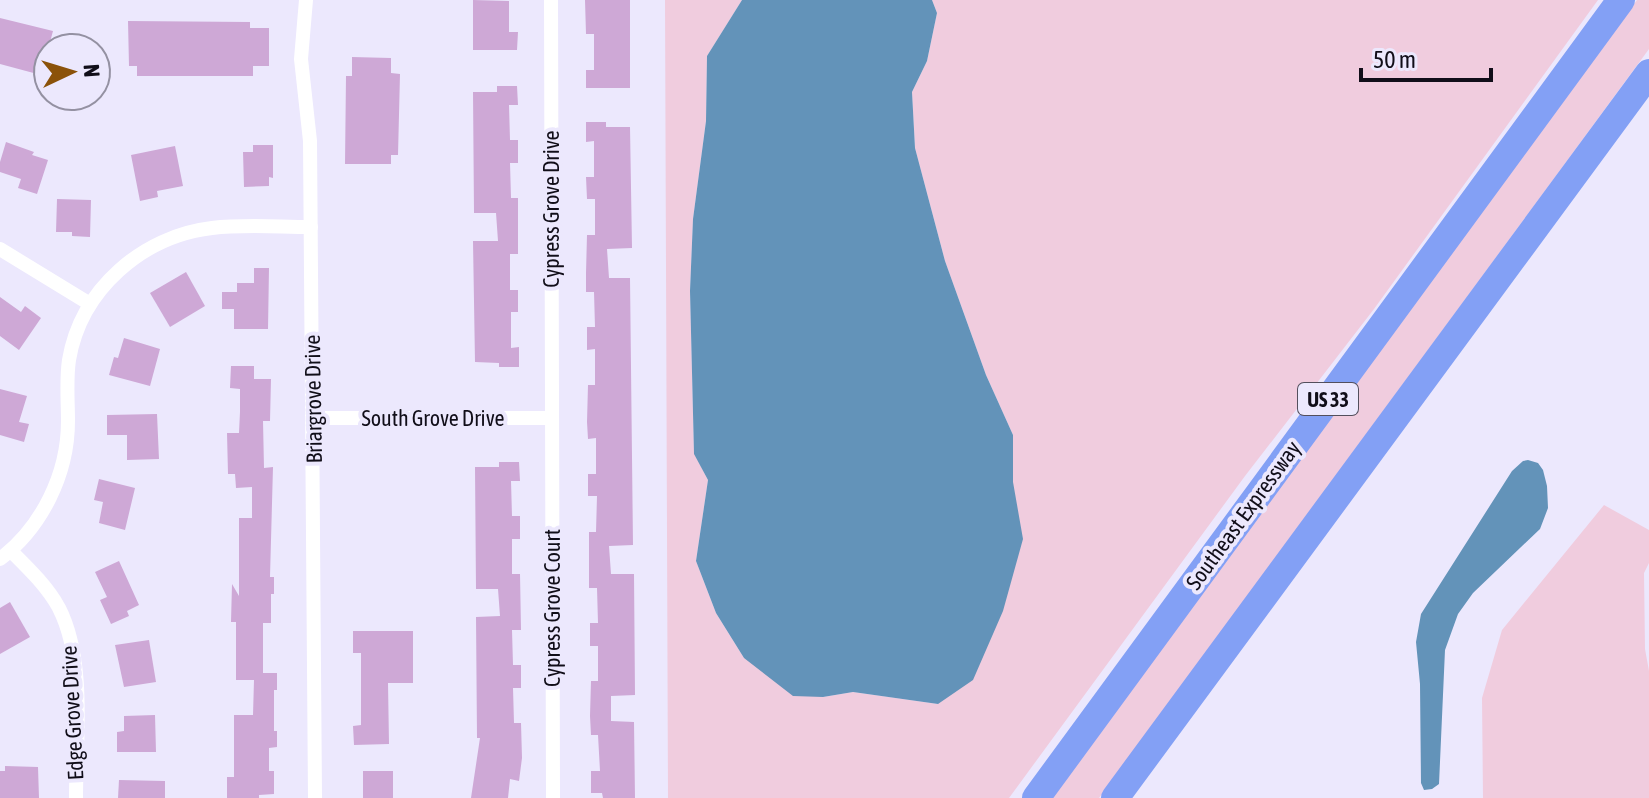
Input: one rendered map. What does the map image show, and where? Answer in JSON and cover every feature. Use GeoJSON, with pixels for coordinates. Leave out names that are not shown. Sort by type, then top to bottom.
{"type":"FeatureCollection","features":[{"type":"Feature","properties":{"kind":"highway","name":"Southeast Expressway"},"geometry":{"type":"LineString","coordinates":[[1036,798],[1621,0]]}},
{"type":"Feature","properties":{"kind":"highway","name":"US 33"},"geometry":{"type":"LineString","coordinates":[[1115,798],[1649,73]]}},
{"type":"Feature","properties":{"kind":"street","name":"Briargrove Drive"},"geometry":{"type":"LineString","coordinates":[[306,0],[301,59],[310,141],[315,798]]}},
{"type":"Feature","properties":{"kind":"street","name":"Cypress Grove Drive"},"geometry":{"type":"LineString","coordinates":[[551,0],[552,418]]}},
{"type":"Feature","properties":{"kind":"street"},"geometry":{"type":"LineString","coordinates":[[6,555],[42,511],[59,479],[67,433],[69,360],[79,326],[90,304],[109,280],[135,257],[179,234],[224,227],[311,227]]}},
{"type":"Feature","properties":{"kind":"street"},"geometry":{"type":"LineString","coordinates":[[0,249],[90,304]]}},
{"type":"Feature","properties":{"kind":"street","name":"South Grove Drive"},"geometry":{"type":"LineString","coordinates":[[313,418],[552,418]]}},
{"type":"Feature","properties":{"kind":"street","name":"Cypress Grove Court"},"geometry":{"type":"LineString","coordinates":[[552,418],[553,798]]}},
{"type":"Feature","properties":{"kind":"street","name":"Edge Grove Drive"},"geometry":{"type":"LineString","coordinates":[[6,555],[50,594],[66,624],[75,681],[76,798]]}},
{"type":"Feature","properties":{"kind":"shaded area"},"geometry":{"type":"Polygon","coordinates":[[[665,0],[742,0],[707,56],[706,121],[693,219],[690,291],[694,453],[708,480],[696,561],[716,613],[744,658],[823,697],[853,692],[938,704],[1013,482],[1013,435],[986,375],[945,261],[915,148],[912,92],[927,61],[937,13],[932,0],[1598,0],[1374,309],[1245,476],[1009,798],[668,798],[665,0]]]}},
{"type":"Feature","properties":{"kind":"shaded area"},"geometry":{"type":"Polygon","coordinates":[[[1637,0],[1649,0],[1649,49],[1099,798],[1050,798],[1637,0]]]}},
{"type":"Feature","properties":{"kind":"shaded area"},"geometry":{"type":"Polygon","coordinates":[[[1604,505],[1649,530],[1649,563],[1644,573],[1645,649],[1649,671],[1649,798],[1483,798],[1482,698],[1502,630],[1604,505]]]}},
{"type":"Feature","properties":{"kind":"water"},"geometry":{"type":"Polygon","coordinates":[[[742,0],[932,0],[937,13],[927,61],[912,92],[915,148],[945,261],[986,375],[1013,435],[1013,482],[1023,539],[1003,611],[973,680],[938,704],[853,692],[823,697],[793,696],[744,658],[716,613],[696,561],[708,480],[694,454],[690,291],[693,219],[706,121],[707,56],[742,0]]]}},
{"type":"Feature","properties":{"kind":"water"},"geometry":{"type":"Polygon","coordinates":[[[1528,460],[1538,463],[1543,470],[1548,508],[1540,529],[1473,593],[1458,614],[1445,650],[1439,784],[1424,790],[1421,783],[1420,684],[1416,642],[1421,614],[1512,471],[1528,460]]]}},
{"type":"Feature","properties":{"kind":"building"},"geometry":{"type":"Polygon","coordinates":[[[473,0],[509,1],[509,32],[518,32],[517,50],[473,50],[473,0]]]}},
{"type":"Feature","properties":{"kind":"building"},"geometry":{"type":"Polygon","coordinates":[[[585,0],[630,0],[630,88],[586,88],[586,70],[594,70],[594,34],[586,34],[585,0]]]}},
{"type":"Feature","properties":{"kind":"building"},"geometry":{"type":"Polygon","coordinates":[[[0,18],[53,31],[32,32],[32,73],[0,64],[0,18]]]}},
{"type":"Feature","properties":{"kind":"building"},"geometry":{"type":"Polygon","coordinates":[[[128,21],[250,22],[250,28],[269,28],[269,66],[253,66],[253,76],[137,76],[137,66],[129,66],[128,21]]]}},
{"type":"Feature","properties":{"kind":"building"},"geometry":{"type":"Polygon","coordinates":[[[352,57],[391,58],[391,73],[400,74],[398,155],[391,155],[391,164],[345,164],[346,76],[352,76],[352,57]]]}},
{"type":"Feature","properties":{"kind":"building"},"geometry":{"type":"Polygon","coordinates":[[[497,86],[517,86],[518,105],[509,105],[510,140],[518,140],[518,163],[510,163],[511,198],[518,198],[518,254],[510,254],[510,290],[518,290],[518,312],[511,312],[511,348],[519,347],[519,367],[475,362],[473,241],[498,241],[496,213],[474,213],[473,92],[497,92],[497,86]]]}},
{"type":"Feature","properties":{"kind":"building"},"geometry":{"type":"Polygon","coordinates":[[[586,122],[606,122],[606,127],[630,127],[632,248],[607,249],[609,278],[630,278],[633,545],[609,546],[611,574],[634,574],[635,695],[611,696],[611,721],[634,722],[635,798],[603,798],[602,793],[591,793],[591,771],[600,771],[598,735],[591,735],[590,716],[591,681],[598,681],[598,646],[590,646],[590,623],[598,623],[597,588],[589,588],[589,532],[596,532],[597,496],[588,496],[588,474],[596,474],[596,438],[588,439],[587,422],[588,385],[595,385],[595,349],[587,350],[587,327],[595,327],[594,292],[586,292],[587,235],[595,235],[595,199],[587,199],[586,177],[594,177],[594,141],[586,142],[586,122]]]}},
{"type":"Feature","properties":{"kind":"building"},"geometry":{"type":"Polygon","coordinates":[[[6,142],[48,160],[37,194],[18,188],[21,179],[0,172],[6,142]]]}},
{"type":"Feature","properties":{"kind":"building"},"geometry":{"type":"Polygon","coordinates":[[[253,145],[273,145],[273,178],[269,177],[269,186],[244,187],[243,152],[253,152],[253,145]]]}},
{"type":"Feature","properties":{"kind":"building"},"geometry":{"type":"Polygon","coordinates":[[[175,146],[183,186],[157,191],[158,197],[140,201],[131,155],[175,146]]]}},
{"type":"Feature","properties":{"kind":"building"},"geometry":{"type":"Polygon","coordinates":[[[57,199],[91,200],[90,237],[56,232],[57,199]]]}},
{"type":"Feature","properties":{"kind":"building"},"geometry":{"type":"Polygon","coordinates":[[[254,268],[269,268],[268,329],[234,329],[234,309],[222,309],[222,292],[237,292],[237,283],[254,283],[254,268]]]}},
{"type":"Feature","properties":{"kind":"building"},"geometry":{"type":"Polygon","coordinates":[[[186,272],[205,306],[170,327],[150,293],[186,272]]]}},
{"type":"Feature","properties":{"kind":"building"},"geometry":{"type":"Polygon","coordinates":[[[0,297],[21,312],[25,306],[41,318],[19,350],[0,336],[0,297]]]}},
{"type":"Feature","properties":{"kind":"building"},"geometry":{"type":"Polygon","coordinates":[[[124,338],[160,349],[150,386],[109,375],[124,338]]]}},
{"type":"Feature","properties":{"kind":"building"},"geometry":{"type":"Polygon","coordinates":[[[231,366],[254,366],[254,379],[271,379],[270,421],[263,421],[264,468],[273,467],[270,577],[274,577],[274,594],[271,594],[271,623],[263,623],[263,673],[277,673],[274,731],[277,731],[277,747],[269,748],[269,771],[274,771],[274,794],[259,795],[259,798],[227,798],[227,777],[234,777],[234,715],[253,715],[254,680],[236,680],[236,622],[231,622],[232,584],[239,596],[239,518],[252,518],[252,487],[236,488],[235,474],[228,474],[227,433],[239,433],[240,412],[240,389],[230,388],[231,366]]]}},
{"type":"Feature","properties":{"kind":"building"},"geometry":{"type":"Polygon","coordinates":[[[0,389],[27,396],[19,422],[29,424],[24,442],[0,435],[0,389]]]}},
{"type":"Feature","properties":{"kind":"building"},"geometry":{"type":"Polygon","coordinates":[[[157,414],[159,459],[127,460],[127,435],[107,435],[107,415],[157,414]]]}},
{"type":"Feature","properties":{"kind":"building"},"geometry":{"type":"Polygon","coordinates":[[[499,462],[519,462],[520,481],[511,481],[512,516],[520,516],[520,539],[512,539],[512,574],[520,574],[521,630],[512,630],[513,665],[521,665],[521,688],[513,688],[514,723],[521,723],[522,758],[519,781],[510,779],[508,798],[471,798],[480,738],[477,738],[476,617],[500,616],[498,589],[476,589],[475,467],[499,467],[499,462]]]}},
{"type":"Feature","properties":{"kind":"building"},"geometry":{"type":"Polygon","coordinates":[[[99,479],[135,488],[125,530],[99,523],[103,502],[94,500],[99,479]]]}},
{"type":"Feature","properties":{"kind":"building"},"geometry":{"type":"Polygon","coordinates":[[[119,561],[139,605],[127,611],[129,616],[111,624],[100,600],[107,597],[95,572],[119,561]]]}},
{"type":"Feature","properties":{"kind":"building"},"geometry":{"type":"Polygon","coordinates":[[[10,602],[30,637],[0,654],[0,608],[10,602]]]}},
{"type":"Feature","properties":{"kind":"building"},"geometry":{"type":"Polygon","coordinates":[[[353,631],[413,631],[413,683],[388,683],[389,744],[354,745],[353,726],[361,725],[361,653],[353,653],[353,631]]]}},
{"type":"Feature","properties":{"kind":"building"},"geometry":{"type":"Polygon","coordinates":[[[149,640],[156,682],[124,687],[115,645],[149,640]]]}},
{"type":"Feature","properties":{"kind":"building"},"geometry":{"type":"Polygon","coordinates":[[[155,715],[156,752],[117,752],[117,732],[124,731],[124,716],[155,715]]]}},
{"type":"Feature","properties":{"kind":"building"},"geometry":{"type":"Polygon","coordinates":[[[5,766],[38,767],[39,798],[0,798],[0,771],[5,771],[5,766]]]}},
{"type":"Feature","properties":{"kind":"building"},"geometry":{"type":"Polygon","coordinates":[[[363,771],[393,771],[393,798],[363,798],[363,771]]]}},
{"type":"Feature","properties":{"kind":"building"},"geometry":{"type":"Polygon","coordinates":[[[119,780],[165,781],[165,798],[118,798],[119,780]]]}}]}
